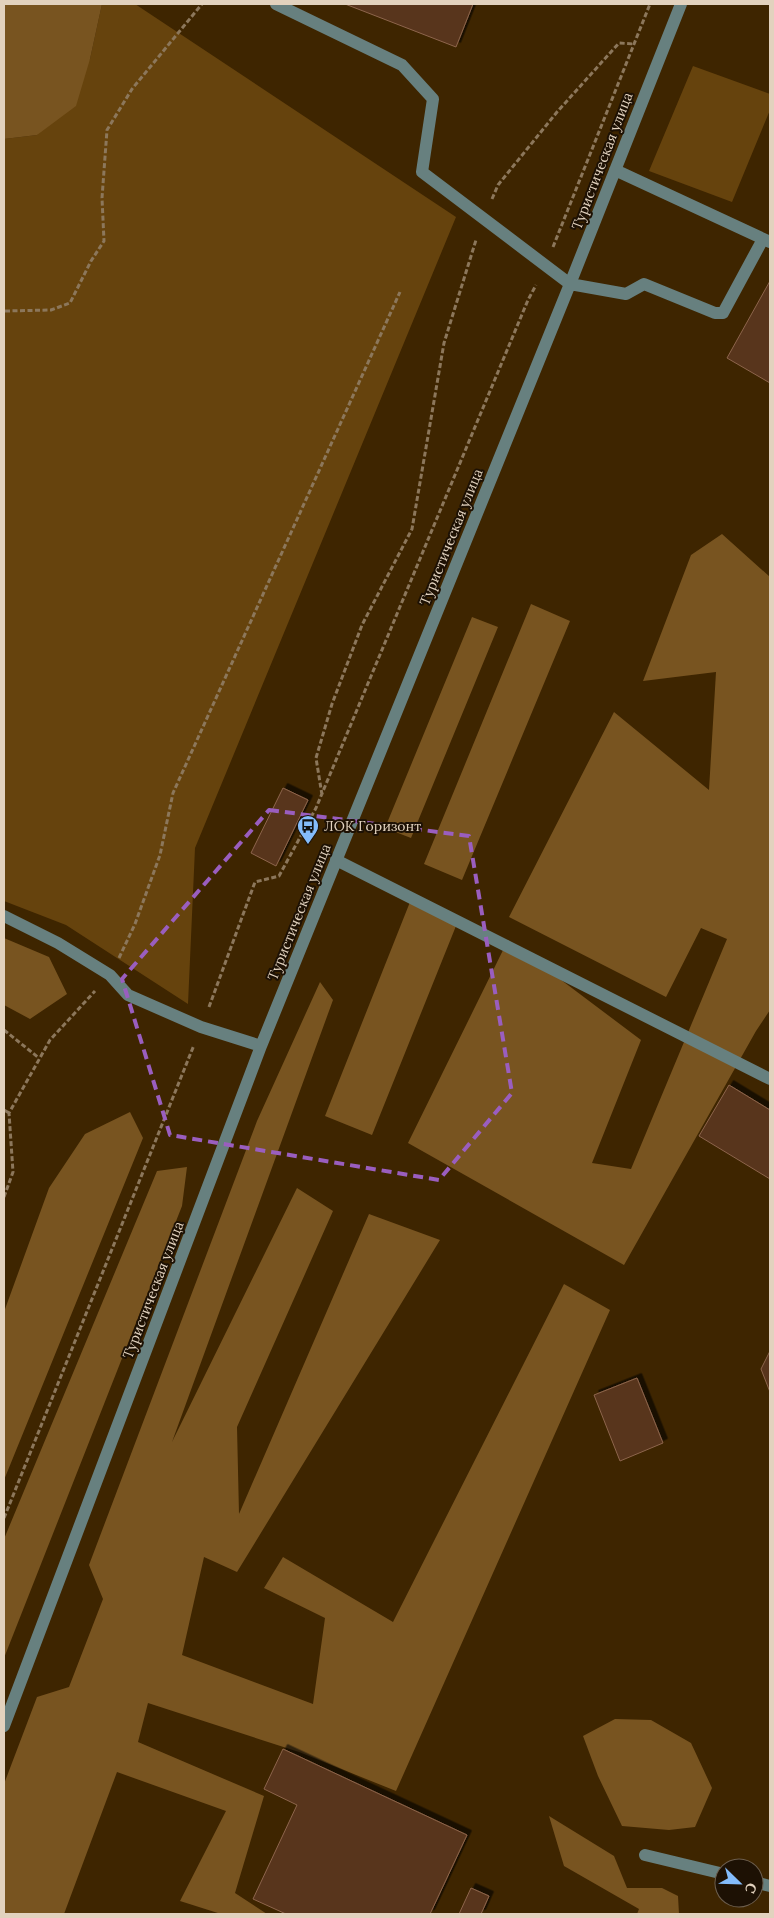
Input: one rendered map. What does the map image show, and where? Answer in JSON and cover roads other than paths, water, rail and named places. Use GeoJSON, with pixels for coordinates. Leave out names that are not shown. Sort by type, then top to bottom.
{"type":"FeatureCollection","features":[{"type":"Feature","properties":{"kind":"street"},"geometry":{"type":"LineString","coordinates":[[276,4],[402,65],[433,99],[422,172],[570,284],[626,294],[644,284],[715,313],[723,313],[767,240],[615,170]]}},
{"type":"Feature","properties":{"kind":"street","name":"Туристическая улица"},"geometry":{"type":"LineString","coordinates":[[4,1726],[261,1046],[570,284],[681,4]]}},
{"type":"Feature","properties":{"kind":"street"},"geometry":{"type":"LineString","coordinates":[[336,860],[770,1079]]}},
{"type":"Feature","properties":{"kind":"street"},"geometry":{"type":"LineString","coordinates":[[4,916],[58,943],[110,976],[128,995],[201,1028],[261,1046]]}},
{"type":"Feature","properties":{"kind":"street"},"geometry":{"type":"LineString","coordinates":[[645,1855],[714,1872]]}},
{"type":"Feature","properties":{"kind":"place","name":"ЛОК Горизонт"},"geometry":{"type":"Point","coordinates":[308,845]}}]}
